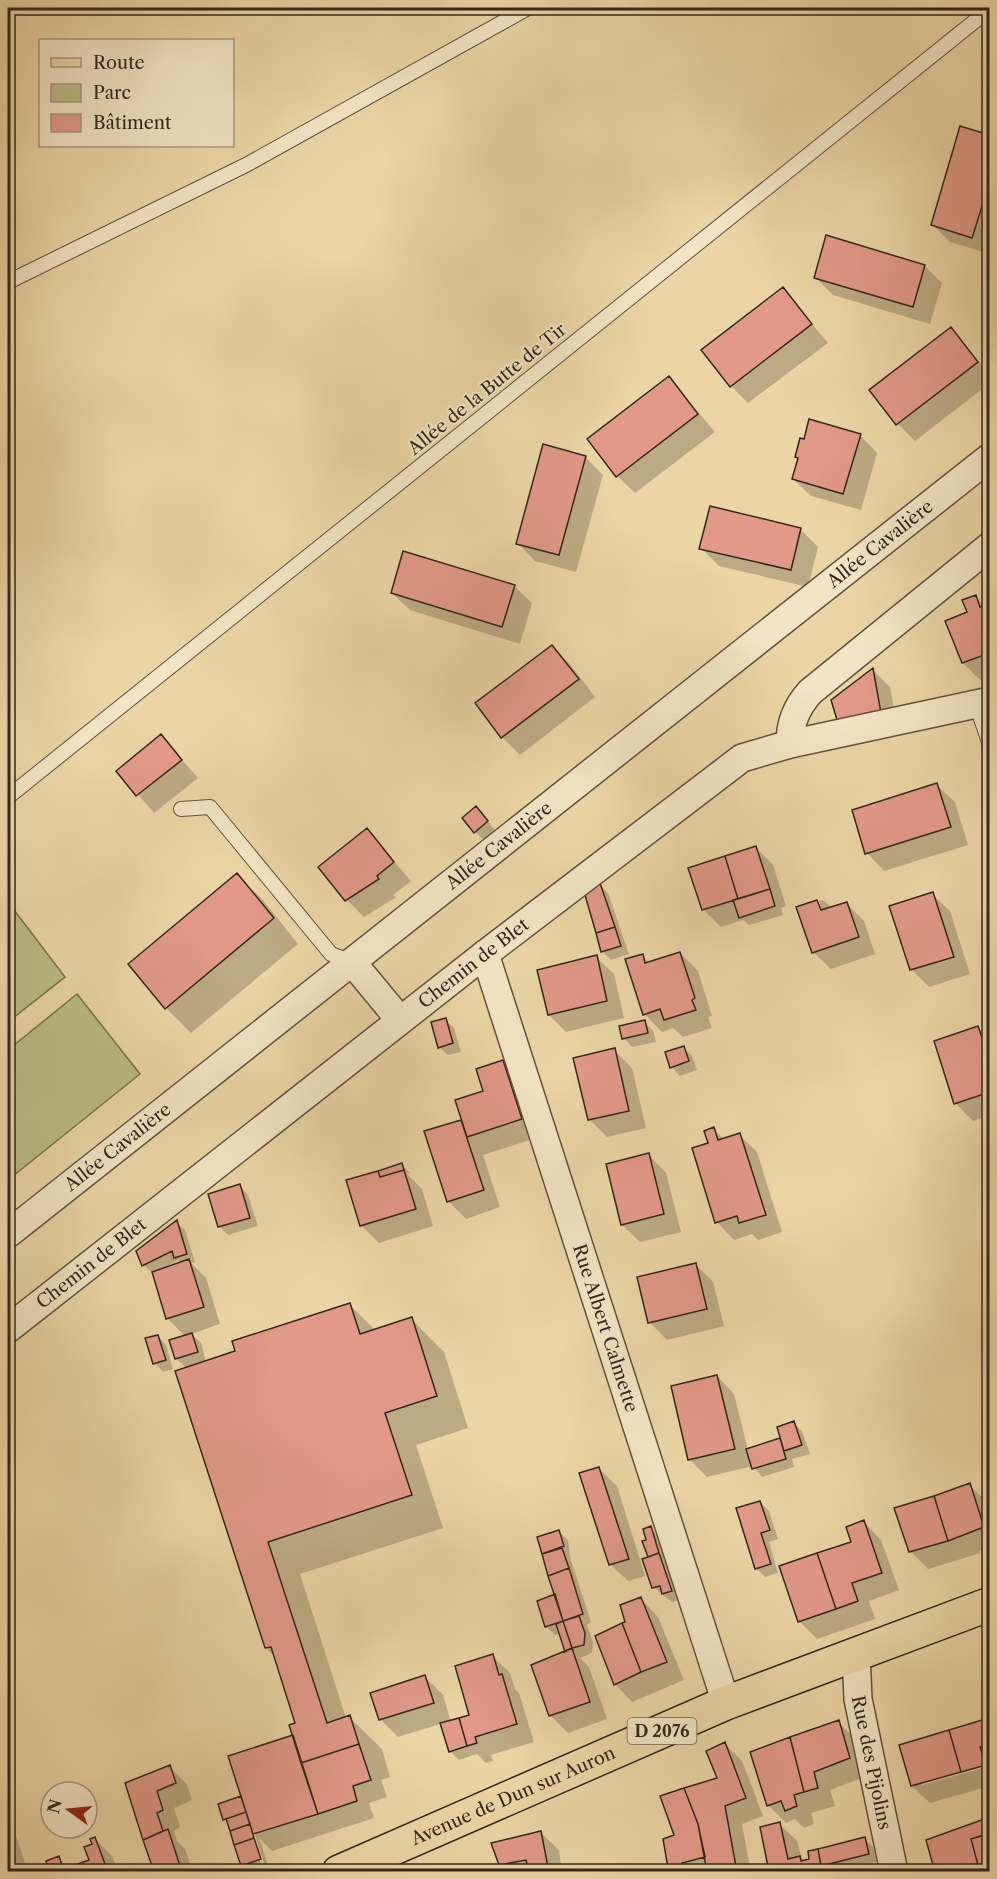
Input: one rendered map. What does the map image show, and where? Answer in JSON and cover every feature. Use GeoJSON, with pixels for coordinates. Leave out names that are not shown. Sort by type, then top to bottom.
{"type":"FeatureCollection","features":[{"type":"Feature","properties":{"kind":"main road","name":"Avenue de Dun sur Auron"},"geometry":{"type":"LineString","coordinates":[[339,1872],[726,1703],[990,1604]]}},
{"type":"Feature","properties":{"kind":"street","name":"Allée Cavalière"},"geometry":{"type":"LineString","coordinates":[[8,1234],[990,457]]}},
{"type":"Feature","properties":{"kind":"street"},"geometry":{"type":"LineString","coordinates":[[790,744],[790,730],[798,707],[810,692],[990,546]]}},
{"type":"Feature","properties":{"kind":"street","name":"Chemin de Blet"},"geometry":{"type":"LineString","coordinates":[[8,1329],[400,1020],[742,758],[790,744],[983,702]]}},
{"type":"Feature","properties":{"kind":"street","name":"Rue Albert Calmette"},"geometry":{"type":"LineString","coordinates":[[485,954],[726,1703]]}},
{"type":"Feature","properties":{"kind":"street"},"geometry":{"type":"LineString","coordinates":[[352,962],[400,1020]]}},
{"type":"Feature","properties":{"kind":"street","name":"Rue des Pijolins"},"geometry":{"type":"LineString","coordinates":[[856,1653],[858,1699],[894,1872]]}},
{"type":"Feature","properties":{"kind":"lane"},"geometry":{"type":"LineString","coordinates":[[8,282],[246,165],[528,8]]}},
{"type":"Feature","properties":{"kind":"lane","name":"Allée de la Butte de Tir"},"geometry":{"type":"LineString","coordinates":[[8,797],[990,9]]}},
{"type":"Feature","properties":{"kind":"lane"},"geometry":{"type":"LineString","coordinates":[[983,702],[990,745]]}},
{"type":"Feature","properties":{"kind":"lane"},"geometry":{"type":"LineString","coordinates":[[181,809],[210,807],[331,954],[352,962]]}},
{"type":"Feature","properties":{"kind":"green space"},"geometry":{"type":"Polygon","coordinates":[[[8,902],[65,977],[8,1022],[8,902]]]}},
{"type":"Feature","properties":{"kind":"green space"},"geometry":{"type":"Polygon","coordinates":[[[77,994],[140,1074],[8,1180],[8,1050],[77,994]]]}},
{"type":"Feature","properties":{"kind":"building"},"geometry":{"type":"Polygon","coordinates":[[[960,126],[990,135],[990,181],[972,238],[931,225],[960,126]]]}},
{"type":"Feature","properties":{"kind":"building"},"geometry":{"type":"Polygon","coordinates":[[[826,235],[925,265],[913,307],[814,278],[826,235]]]}},
{"type":"Feature","properties":{"kind":"building"},"geometry":{"type":"Polygon","coordinates":[[[783,287],[812,324],[730,387],[701,350],[783,287]]]}},
{"type":"Feature","properties":{"kind":"building"},"geometry":{"type":"Polygon","coordinates":[[[951,327],[978,362],[896,425],[869,390],[951,327]]]}},
{"type":"Feature","properties":{"kind":"building"},"geometry":{"type":"Polygon","coordinates":[[[669,376],[698,414],[616,477],[587,439],[669,376]]]}},
{"type":"Feature","properties":{"kind":"building"},"geometry":{"type":"Polygon","coordinates":[[[809,419],[861,434],[843,494],[792,479],[798,458],[795,457],[800,438],[804,439],[809,419]]]}},
{"type":"Feature","properties":{"kind":"building"},"geometry":{"type":"Polygon","coordinates":[[[543,444],[586,456],[559,555],[516,544],[543,444]]]}},
{"type":"Feature","properties":{"kind":"building"},"geometry":{"type":"Polygon","coordinates":[[[710,506],[801,528],[791,570],[699,549],[710,506]]]}},
{"type":"Feature","properties":{"kind":"building"},"geometry":{"type":"Polygon","coordinates":[[[403,551],[515,585],[502,627],[391,593],[403,551]]]}},
{"type":"Feature","properties":{"kind":"building"},"geometry":{"type":"Polygon","coordinates":[[[976,595],[980,607],[990,604],[990,653],[962,663],[945,621],[967,612],[962,600],[976,595]]]}},
{"type":"Feature","properties":{"kind":"building"},"geometry":{"type":"Polygon","coordinates":[[[552,645],[579,679],[501,738],[475,703],[552,645]]]}},
{"type":"Feature","properties":{"kind":"building"},"geometry":{"type":"Polygon","coordinates":[[[873,668],[881,713],[838,723],[831,700],[873,668]]]}},
{"type":"Feature","properties":{"kind":"building"},"geometry":{"type":"Polygon","coordinates":[[[161,734],[182,760],[136,796],[116,771],[161,734]]]}},
{"type":"Feature","properties":{"kind":"building"},"geometry":{"type":"Polygon","coordinates":[[[937,783],[951,827],[865,854],[852,810],[937,783]]]}},
{"type":"Feature","properties":{"kind":"building"},"geometry":{"type":"Polygon","coordinates":[[[476,806],[488,821],[474,833],[462,818],[476,806]]]}},
{"type":"Feature","properties":{"kind":"building"},"geometry":{"type":"Polygon","coordinates":[[[367,828],[394,862],[377,876],[379,879],[345,901],[318,867],[367,828]]]}},
{"type":"Feature","properties":{"kind":"building"},"geometry":{"type":"Polygon","coordinates":[[[756,846],[770,889],[738,899],[725,856],[756,846]]]}},
{"type":"Feature","properties":{"kind":"building"},"geometry":{"type":"Polygon","coordinates":[[[725,856],[738,899],[702,910],[688,868],[725,856]]]}},
{"type":"Feature","properties":{"kind":"building"},"geometry":{"type":"Polygon","coordinates":[[[237,873],[274,918],[165,1009],[128,964],[237,873]]]}},
{"type":"Feature","properties":{"kind":"building"},"geometry":{"type":"Polygon","coordinates":[[[600,883],[615,927],[596,933],[585,895],[600,883]]]}},
{"type":"Feature","properties":{"kind":"building"},"geometry":{"type":"Polygon","coordinates":[[[770,889],[775,906],[739,918],[733,900],[770,889]]]}},
{"type":"Feature","properties":{"kind":"building"},"geometry":{"type":"Polygon","coordinates":[[[933,892],[954,957],[910,970],[889,906],[933,892]]]}},
{"type":"Feature","properties":{"kind":"building"},"geometry":{"type":"Polygon","coordinates":[[[817,900],[821,910],[847,902],[859,937],[812,953],[796,907],[817,900]]]}},
{"type":"Feature","properties":{"kind":"building"},"geometry":{"type":"Polygon","coordinates":[[[615,927],[621,946],[601,952],[596,933],[615,927]]]}},
{"type":"Feature","properties":{"kind":"building"},"geometry":{"type":"Polygon","coordinates":[[[680,952],[695,998],[692,1000],[696,1010],[664,1020],[660,1009],[643,1015],[625,959],[643,954],[645,963],[680,952]]]}},
{"type":"Feature","properties":{"kind":"building"},"geometry":{"type":"Polygon","coordinates":[[[597,955],[607,1001],[548,1015],[537,970],[597,955]]]}},
{"type":"Feature","properties":{"kind":"building"},"geometry":{"type":"Polygon","coordinates":[[[446,1018],[453,1043],[438,1048],[431,1022],[446,1018]]]}},
{"type":"Feature","properties":{"kind":"building"},"geometry":{"type":"Polygon","coordinates":[[[645,1020],[648,1033],[622,1039],[619,1026],[645,1020]]]}},
{"type":"Feature","properties":{"kind":"building"},"geometry":{"type":"Polygon","coordinates":[[[978,1026],[990,1061],[990,1092],[954,1104],[934,1041],[978,1026]]]}},
{"type":"Feature","properties":{"kind":"building"},"geometry":{"type":"Polygon","coordinates":[[[684,1046],[689,1061],[670,1068],[665,1052],[684,1046]]]}},
{"type":"Feature","properties":{"kind":"building"},"geometry":{"type":"Polygon","coordinates":[[[615,1048],[629,1111],[588,1120],[573,1058],[615,1048]]]}},
{"type":"Feature","properties":{"kind":"building"},"geometry":{"type":"Polygon","coordinates":[[[503,1060],[522,1119],[467,1137],[455,1100],[483,1091],[476,1069],[503,1060]]]}},
{"type":"Feature","properties":{"kind":"building"},"geometry":{"type":"Polygon","coordinates":[[[461,1120],[484,1190],[447,1202],[424,1131],[461,1120]]]}},
{"type":"Feature","properties":{"kind":"building"},"geometry":{"type":"Polygon","coordinates":[[[714,1127],[718,1140],[740,1133],[766,1215],[739,1223],[737,1216],[715,1223],[692,1148],[708,1143],[704,1131],[714,1127]]]}},
{"type":"Feature","properties":{"kind":"building"},"geometry":{"type":"Polygon","coordinates":[[[649,1153],[664,1214],[621,1225],[606,1164],[649,1153]]]}},
{"type":"Feature","properties":{"kind":"building"},"geometry":{"type":"Polygon","coordinates":[[[402,1163],[404,1170],[380,1177],[378,1171],[402,1163]]]}},
{"type":"Feature","properties":{"kind":"building"},"geometry":{"type":"Polygon","coordinates":[[[404,1170],[416,1209],[360,1226],[346,1180],[378,1171],[380,1177],[404,1170]]]}},
{"type":"Feature","properties":{"kind":"building"},"geometry":{"type":"Polygon","coordinates":[[[240,1184],[250,1218],[218,1227],[208,1194],[240,1184]]]}},
{"type":"Feature","properties":{"kind":"building"},"geometry":{"type":"Polygon","coordinates":[[[177,1220],[187,1254],[174,1258],[172,1251],[142,1266],[136,1251],[177,1220]]]}},
{"type":"Feature","properties":{"kind":"building"},"geometry":{"type":"Polygon","coordinates":[[[189,1259],[204,1307],[166,1319],[152,1272],[189,1259]]]}},
{"type":"Feature","properties":{"kind":"building"},"geometry":{"type":"Polygon","coordinates":[[[696,1263],[707,1309],[648,1323],[637,1277],[696,1263]]]}},
{"type":"Feature","properties":{"kind":"building"},"geometry":{"type":"Polygon","coordinates":[[[350,1303],[360,1334],[412,1317],[437,1396],[385,1413],[412,1495],[268,1542],[327,1723],[350,1715],[359,1744],[301,1763],[289,1725],[295,1723],[271,1647],[265,1648],[175,1371],[235,1351],[232,1341],[350,1303]]]}},
{"type":"Feature","properties":{"kind":"building"},"geometry":{"type":"Polygon","coordinates":[[[192,1333],[198,1352],[175,1359],[169,1340],[192,1333]]]}},
{"type":"Feature","properties":{"kind":"building"},"geometry":{"type":"Polygon","coordinates":[[[158,1335],[166,1360],[153,1364],[145,1338],[158,1335]]]}},
{"type":"Feature","properties":{"kind":"building"},"geometry":{"type":"Polygon","coordinates":[[[717,1375],[735,1449],[688,1460],[671,1386],[717,1375]]]}},
{"type":"Feature","properties":{"kind":"building"},"geometry":{"type":"Polygon","coordinates":[[[794,1421],[802,1445],[784,1451],[777,1427],[794,1421]]]}},
{"type":"Feature","properties":{"kind":"building"},"geometry":{"type":"Polygon","coordinates":[[[780,1438],[786,1459],[752,1469],[746,1449],[780,1438]]]}},
{"type":"Feature","properties":{"kind":"building"},"geometry":{"type":"Polygon","coordinates":[[[599,1467],[629,1559],[609,1565],[579,1473],[599,1467]]]}},
{"type":"Feature","properties":{"kind":"building"},"geometry":{"type":"Polygon","coordinates":[[[970,1483],[984,1527],[948,1541],[934,1496],[970,1483]]]}},
{"type":"Feature","properties":{"kind":"building"},"geometry":{"type":"Polygon","coordinates":[[[934,1496],[948,1541],[909,1552],[894,1508],[934,1496]]]}},
{"type":"Feature","properties":{"kind":"building"},"geometry":{"type":"Polygon","coordinates":[[[760,1501],[770,1530],[761,1533],[771,1564],[755,1569],[736,1508],[760,1501]]]}},
{"type":"Feature","properties":{"kind":"building"},"geometry":{"type":"Polygon","coordinates":[[[864,1520],[882,1573],[852,1583],[858,1601],[836,1609],[817,1553],[851,1542],[846,1527],[864,1520]]]}},
{"type":"Feature","properties":{"kind":"building"},"geometry":{"type":"Polygon","coordinates":[[[651,1526],[659,1553],[648,1557],[642,1541],[646,1540],[643,1529],[651,1526]]]}},
{"type":"Feature","properties":{"kind":"building"},"geometry":{"type":"Polygon","coordinates":[[[559,1530],[564,1546],[542,1554],[537,1537],[559,1530]]]}},
{"type":"Feature","properties":{"kind":"building"},"geometry":{"type":"Polygon","coordinates":[[[562,1548],[569,1568],[548,1576],[542,1554],[562,1548]]]}},
{"type":"Feature","properties":{"kind":"building"},"geometry":{"type":"Polygon","coordinates":[[[659,1553],[672,1591],[662,1594],[660,1586],[652,1588],[642,1559],[659,1553]]]}},
{"type":"Feature","properties":{"kind":"building"},"geometry":{"type":"Polygon","coordinates":[[[817,1553],[836,1609],[798,1622],[779,1566],[817,1553]]]}},
{"type":"Feature","properties":{"kind":"building"},"geometry":{"type":"Polygon","coordinates":[[[569,1568],[583,1614],[563,1621],[548,1576],[569,1568]]]}},
{"type":"Feature","properties":{"kind":"building"},"geometry":{"type":"Polygon","coordinates":[[[555,1594],[563,1621],[545,1627],[537,1601],[555,1594]]]}},
{"type":"Feature","properties":{"kind":"building"},"geometry":{"type":"Polygon","coordinates":[[[641,1597],[667,1662],[641,1672],[622,1623],[625,1622],[620,1605],[641,1597]]]}},
{"type":"Feature","properties":{"kind":"building"},"geometry":{"type":"Polygon","coordinates":[[[579,1616],[585,1633],[584,1645],[572,1648],[563,1621],[579,1616]]]}},
{"type":"Feature","properties":{"kind":"building"},"geometry":{"type":"Polygon","coordinates":[[[563,1621],[572,1648],[565,1652],[556,1624],[563,1621]]]}},
{"type":"Feature","properties":{"kind":"building"},"geometry":{"type":"Polygon","coordinates":[[[622,1623],[641,1672],[614,1685],[595,1636],[622,1623]]]}},
{"type":"Feature","properties":{"kind":"building"},"geometry":{"type":"Polygon","coordinates":[[[572,1648],[590,1702],[549,1716],[531,1665],[572,1648]]]}},
{"type":"Feature","properties":{"kind":"building"},"geometry":{"type":"Polygon","coordinates":[[[493,1654],[499,1675],[502,1674],[517,1724],[475,1737],[477,1743],[467,1746],[459,1718],[469,1715],[455,1666],[493,1654]]]}},
{"type":"Feature","properties":{"kind":"building"},"geometry":{"type":"Polygon","coordinates":[[[425,1675],[434,1703],[379,1720],[370,1693],[425,1675]]]}},
{"type":"Feature","properties":{"kind":"building"},"geometry":{"type":"Polygon","coordinates":[[[459,1718],[467,1746],[449,1752],[440,1723],[459,1718]]]}},
{"type":"Feature","properties":{"kind":"building"},"geometry":{"type":"Polygon","coordinates":[[[989,1718],[990,1744],[980,1747],[986,1765],[961,1772],[949,1730],[989,1718]]]}},
{"type":"Feature","properties":{"kind":"building"},"geometry":{"type":"Polygon","coordinates":[[[839,1720],[850,1758],[814,1772],[818,1788],[804,1792],[790,1737],[839,1720]]]}},
{"type":"Feature","properties":{"kind":"building"},"geometry":{"type":"Polygon","coordinates":[[[949,1730],[961,1772],[911,1786],[899,1745],[949,1730]]]}},
{"type":"Feature","properties":{"kind":"building"},"geometry":{"type":"Polygon","coordinates":[[[293,1735],[318,1814],[253,1834],[228,1756],[293,1735]]]}},
{"type":"Feature","properties":{"kind":"building"},"geometry":{"type":"Polygon","coordinates":[[[790,1737],[804,1792],[794,1795],[797,1806],[785,1811],[781,1801],[767,1806],[750,1752],[790,1737]]]}},
{"type":"Feature","properties":{"kind":"building"},"geometry":{"type":"Polygon","coordinates":[[[725,1742],[746,1798],[725,1806],[737,1872],[707,1872],[698,1824],[684,1788],[717,1778],[706,1751],[725,1742]]]}},
{"type":"Feature","properties":{"kind":"building"},"geometry":{"type":"Polygon","coordinates":[[[359,1744],[371,1780],[353,1786],[357,1801],[318,1814],[301,1763],[359,1744]]]}},
{"type":"Feature","properties":{"kind":"building"},"geometry":{"type":"Polygon","coordinates":[[[170,1765],[176,1783],[157,1791],[163,1810],[157,1813],[163,1831],[143,1840],[125,1783],[170,1765]]]}},
{"type":"Feature","properties":{"kind":"building"},"geometry":{"type":"Polygon","coordinates":[[[684,1788],[698,1824],[705,1857],[682,1863],[683,1870],[672,1872],[671,1867],[668,1868],[663,1839],[674,1835],[660,1796],[684,1788]]]}},
{"type":"Feature","properties":{"kind":"building"},"geometry":{"type":"Polygon","coordinates":[[[241,1796],[246,1812],[223,1820],[218,1804],[241,1796]]]}},
{"type":"Feature","properties":{"kind":"building"},"geometry":{"type":"Polygon","coordinates":[[[246,1812],[250,1824],[230,1831],[226,1819],[246,1812]]]}},
{"type":"Feature","properties":{"kind":"building"},"geometry":{"type":"Polygon","coordinates":[[[987,1818],[990,1833],[971,1839],[978,1865],[959,1872],[935,1872],[926,1840],[987,1818]]]}},
{"type":"Feature","properties":{"kind":"building"},"geometry":{"type":"Polygon","coordinates":[[[780,1822],[788,1859],[800,1856],[801,1861],[809,1859],[808,1851],[818,1849],[821,1866],[798,1872],[769,1872],[760,1827],[780,1822]]]}},
{"type":"Feature","properties":{"kind":"building"},"geometry":{"type":"Polygon","coordinates":[[[250,1824],[254,1838],[234,1845],[230,1831],[250,1824]]]}},
{"type":"Feature","properties":{"kind":"building"},"geometry":{"type":"Polygon","coordinates":[[[168,1829],[182,1872],[154,1872],[143,1840],[168,1829]]]}},
{"type":"Feature","properties":{"kind":"building"},"geometry":{"type":"Polygon","coordinates":[[[541,1831],[549,1872],[529,1872],[526,1860],[499,1865],[491,1843],[541,1831]]]}},
{"type":"Feature","properties":{"kind":"building"},"geometry":{"type":"Polygon","coordinates":[[[985,1835],[990,1862],[978,1865],[971,1839],[985,1835]]]}},
{"type":"Feature","properties":{"kind":"building"},"geometry":{"type":"Polygon","coordinates":[[[865,1837],[869,1854],[821,1866],[818,1849],[865,1837]]]}},
{"type":"Feature","properties":{"kind":"building"},"geometry":{"type":"Polygon","coordinates":[[[254,1838],[261,1859],[241,1866],[234,1845],[254,1838]]]}},
{"type":"Feature","properties":{"kind":"building"},"geometry":{"type":"Polygon","coordinates":[[[90,1840],[96,1840],[108,1872],[49,1872],[46,1861],[59,1856],[63,1869],[89,1860],[84,1847],[92,1844],[90,1840]]]}},
{"type":"Feature","properties":{"kind":"building"},"geometry":{"type":"Polygon","coordinates":[[[856,1865],[858,1872],[825,1872],[856,1865]]]}}]}
